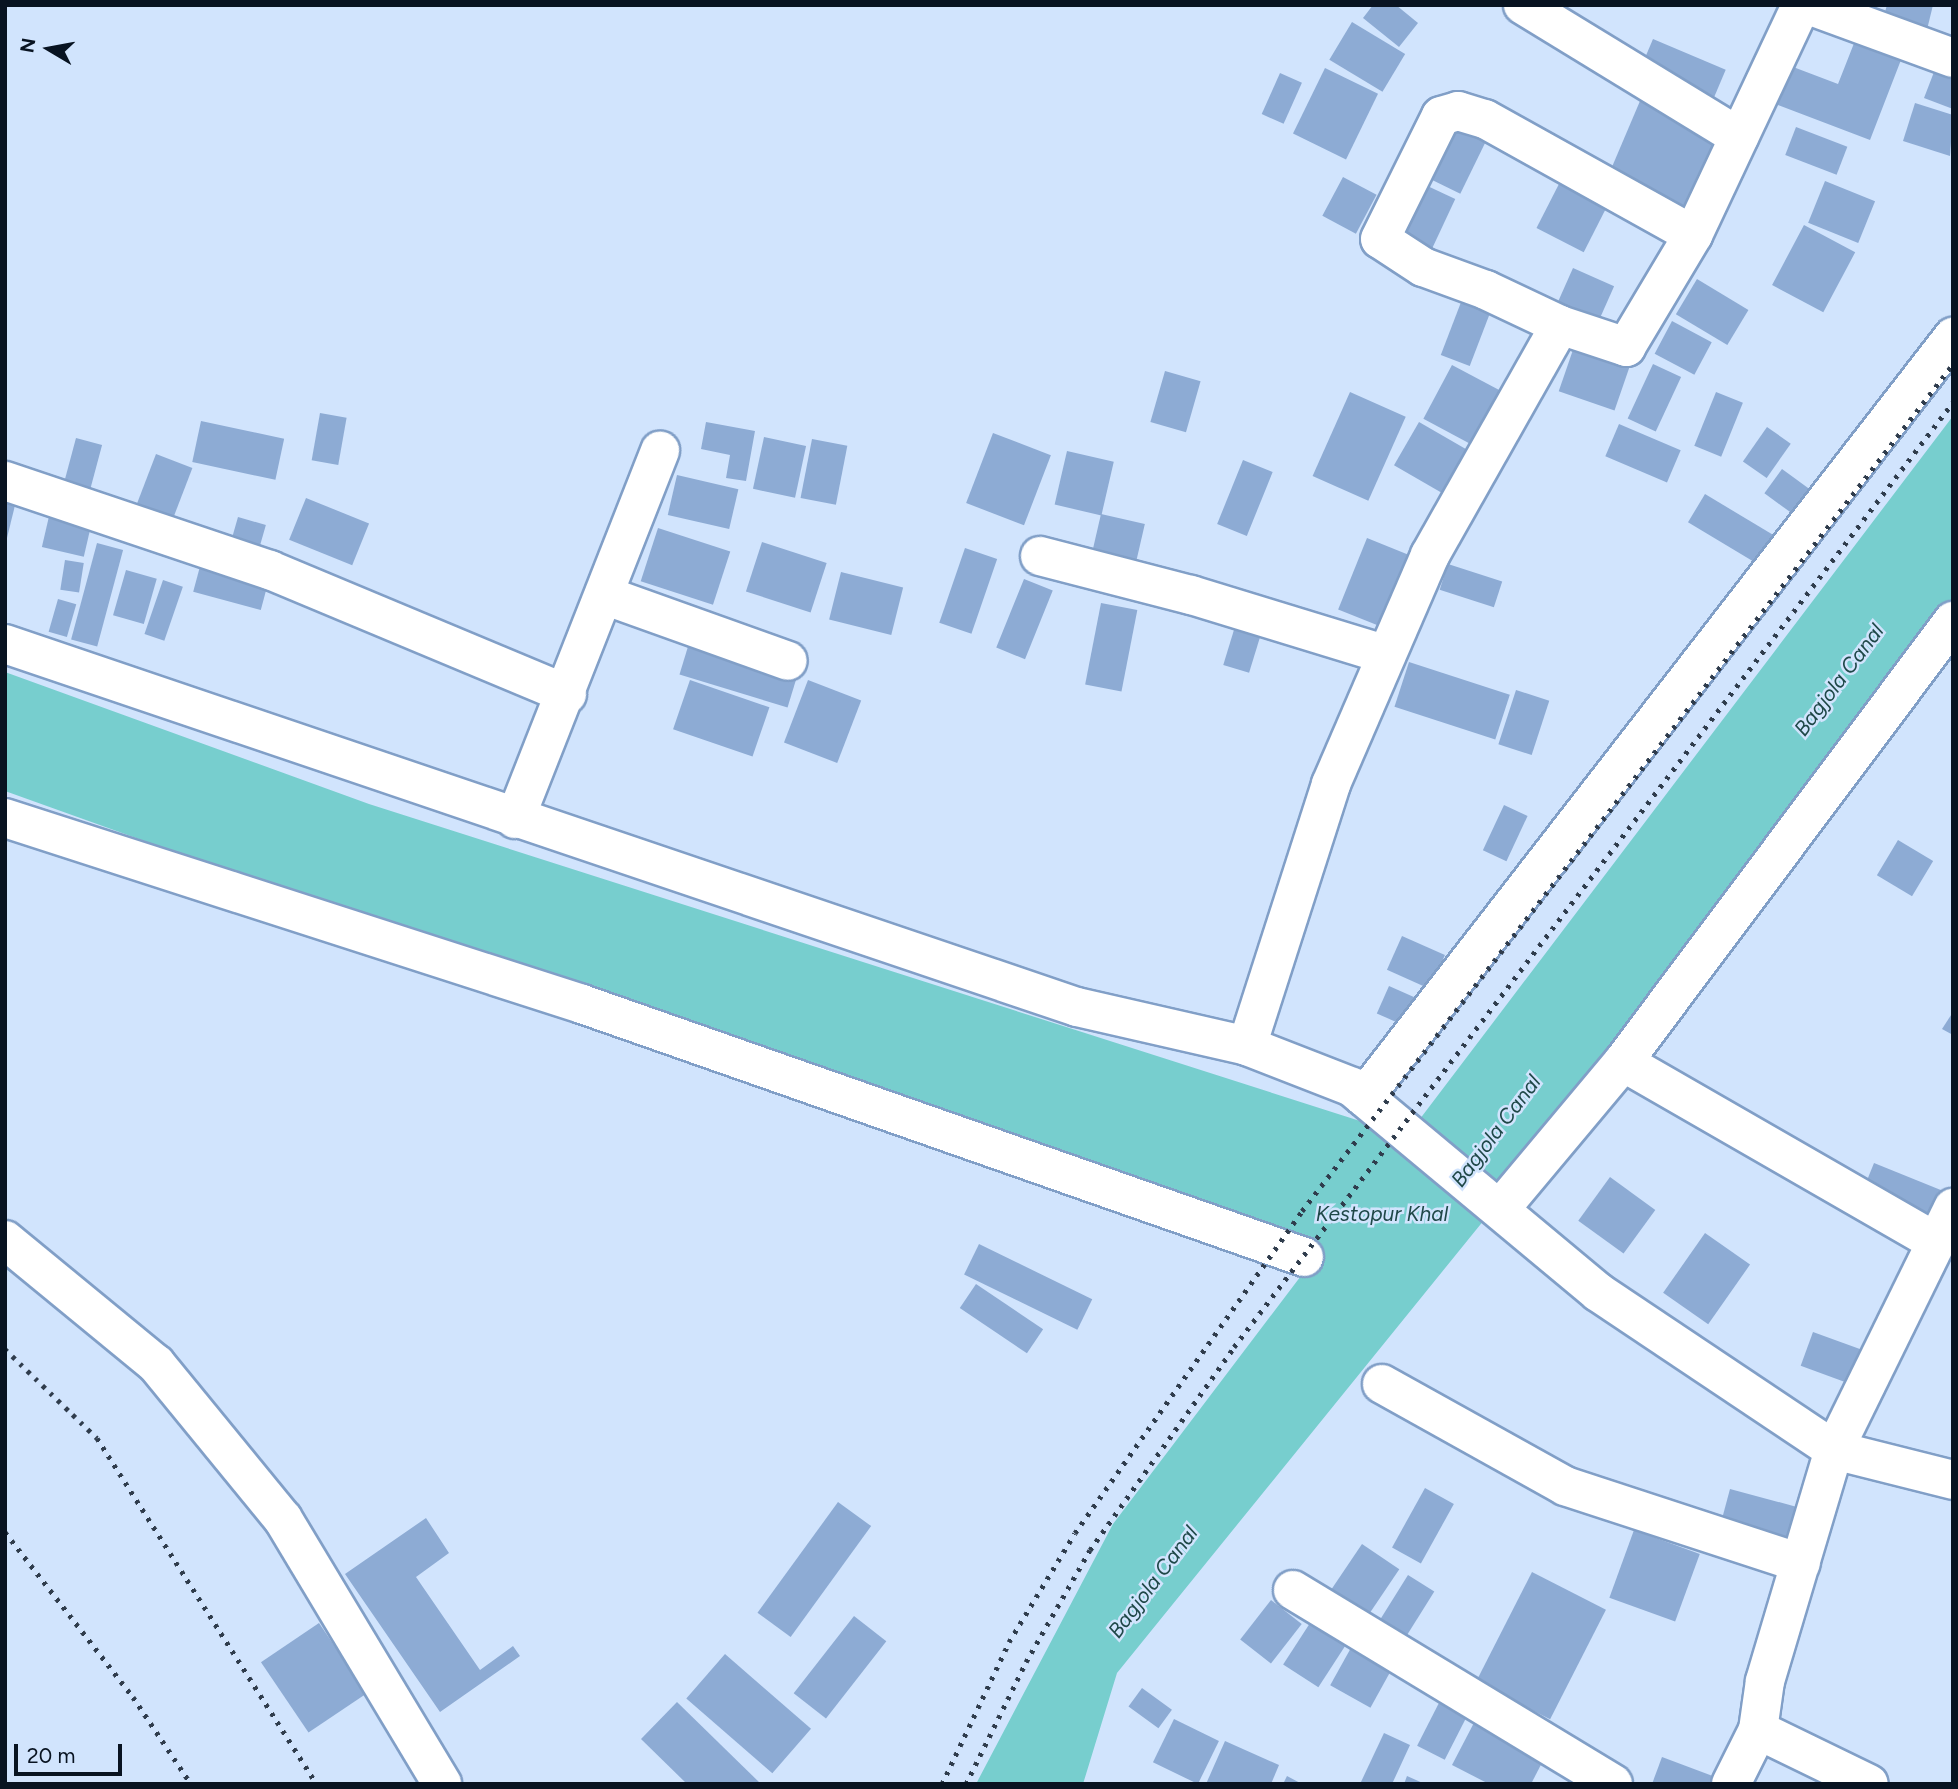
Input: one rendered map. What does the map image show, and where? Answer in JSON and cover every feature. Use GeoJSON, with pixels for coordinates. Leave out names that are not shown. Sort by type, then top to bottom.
{"type":"FeatureCollection","features":[{"type":"Feature","properties":{"kind":"street"},"geometry":{"type":"LineString","coordinates":[[1523,5],[1739,138]]}},
{"type":"Feature","properties":{"kind":"street"},"geometry":{"type":"LineString","coordinates":[[1693,234],[1485,119],[1458,111],[1441,116],[1381,239],[1423,267],[1486,290],[1560,325],[1626,348],[1693,234],[1801,5]]}},
{"type":"Feature","properties":{"kind":"street"},"geometry":{"type":"LineString","coordinates":[[1808,5],[1953,58]]}},
{"type":"Feature","properties":{"kind":"street"},"geometry":{"type":"LineString","coordinates":[[1247,1046],[1331,784],[1384,653],[1430,555],[1560,325]]}},
{"type":"Feature","properties":{"kind":"street"},"geometry":{"type":"LineString","coordinates":[[1370,1101],[1953,337]]}},
{"type":"Feature","properties":{"kind":"street"},"geometry":{"type":"LineString","coordinates":[[515,819],[568,694],[660,450]]}},
{"type":"Feature","properties":{"kind":"street"},"geometry":{"type":"LineString","coordinates":[[5,481],[270,570],[568,694]]}},
{"type":"Feature","properties":{"kind":"street"},"geometry":{"type":"LineString","coordinates":[[1040,555],[1191,595],[1384,653]]}},
{"type":"Feature","properties":{"kind":"street"},"geometry":{"type":"LineString","coordinates":[[604,595],[788,661]]}},
{"type":"Feature","properties":{"kind":"street"},"geometry":{"type":"LineString","coordinates":[[1500,1209],[1623,1062],[1953,621]]}},
{"type":"Feature","properties":{"kind":"street"},"geometry":{"type":"LineString","coordinates":[[5,644],[515,819],[1077,1007],[1247,1046],[1352,1087],[1598,1292],[1834,1450],[1953,1480]]}},
{"type":"Feature","properties":{"kind":"street"},"geometry":{"type":"LineString","coordinates":[[5,818],[582,1004],[1304,1257]]}},
{"type":"Feature","properties":{"kind":"street"},"geometry":{"type":"LineString","coordinates":[[1623,1062],[1936,1242]]}},
{"type":"Feature","properties":{"kind":"street"},"geometry":{"type":"LineString","coordinates":[[1731,1784],[1758,1730],[1765,1681],[1834,1450],[1953,1208]]}},
{"type":"Feature","properties":{"kind":"street"},"geometry":{"type":"LineString","coordinates":[[5,1240],[156,1364],[283,1519],[442,1784]]}},
{"type":"Feature","properties":{"kind":"street"},"geometry":{"type":"LineString","coordinates":[[1382,1384],[1565,1486],[1801,1563]]}},
{"type":"Feature","properties":{"kind":"street"},"geometry":{"type":"LineString","coordinates":[[1293,1590],[1613,1784]]}},
{"type":"Feature","properties":{"kind":"street"},"geometry":{"type":"LineString","coordinates":[[1758,1730],[1869,1784]]}},
{"type":"Feature","properties":{"kind":"water","name":"Kestopur Khal"},"geometry":{"type":"Polygon","coordinates":[[[1953,416],[1953,600],[1591,1088],[1117,1673],[1083,1784],[976,1784],[1113,1524],[1313,1260],[5,791],[5,672],[369,804],[1407,1136],[1953,416]]]}},
{"type":"Feature","properties":{"kind":"building"},"geometry":{"type":"Polygon","coordinates":[[[1373,5],[1396,5],[1418,23],[1399,47],[1363,18],[1373,5]]]}},
{"type":"Feature","properties":{"kind":"building"},"geometry":{"type":"Polygon","coordinates":[[[1887,5],[1933,5],[1924,42],[1881,26],[1887,5]]]}},
{"type":"Feature","properties":{"kind":"building"},"geometry":{"type":"Polygon","coordinates":[[[1352,22],[1405,54],[1382,92],[1329,60],[1352,22]]]}},
{"type":"Feature","properties":{"kind":"building"},"geometry":{"type":"Polygon","coordinates":[[[1860,28],[1906,47],[1870,140],[1765,100],[1780,62],[1838,84],[1860,28]]]}},
{"type":"Feature","properties":{"kind":"building"},"geometry":{"type":"Polygon","coordinates":[[[1653,39],[1726,70],[1712,103],[1639,72],[1653,39]]]}},
{"type":"Feature","properties":{"kind":"building"},"geometry":{"type":"Polygon","coordinates":[[[1939,59],[1953,64],[1953,109],[1924,98],[1939,59]]]}},
{"type":"Feature","properties":{"kind":"building"},"geometry":{"type":"Polygon","coordinates":[[[1325,68],[1378,94],[1346,159],[1293,134],[1325,68]]]}},
{"type":"Feature","properties":{"kind":"building"},"geometry":{"type":"Polygon","coordinates":[[[1280,73],[1302,83],[1284,124],[1262,114],[1280,73]]]}},
{"type":"Feature","properties":{"kind":"building"},"geometry":{"type":"Polygon","coordinates":[[[1640,101],[1719,135],[1684,217],[1605,184],[1640,101]]]}},
{"type":"Feature","properties":{"kind":"building"},"geometry":{"type":"Polygon","coordinates":[[[1915,103],[1953,115],[1950,156],[1903,141],[1915,103]]]}},
{"type":"Feature","properties":{"kind":"building"},"geometry":{"type":"Polygon","coordinates":[[[1447,116],[1488,136],[1460,194],[1419,174],[1447,116]]]}},
{"type":"Feature","properties":{"kind":"building"},"geometry":{"type":"Polygon","coordinates":[[[1796,127],[1847,147],[1837,175],[1785,155],[1796,127]]]}},
{"type":"Feature","properties":{"kind":"building"},"geometry":{"type":"Polygon","coordinates":[[[1343,177],[1377,195],[1356,234],[1322,216],[1343,177]]]}},
{"type":"Feature","properties":{"kind":"building"},"geometry":{"type":"Polygon","coordinates":[[[1561,180],[1608,204],[1584,252],[1536,228],[1561,180]]]}},
{"type":"Feature","properties":{"kind":"building"},"geometry":{"type":"Polygon","coordinates":[[[1825,181],[1875,201],[1858,243],[1808,223],[1825,181]]]}},
{"type":"Feature","properties":{"kind":"building"},"geometry":{"type":"Polygon","coordinates":[[[1419,182],[1455,199],[1430,253],[1394,236],[1419,182]]]}},
{"type":"Feature","properties":{"kind":"building"},"geometry":{"type":"Polygon","coordinates":[[[1804,225],[1855,252],[1823,312],[1772,285],[1804,225]]]}},
{"type":"Feature","properties":{"kind":"building"},"geometry":{"type":"Polygon","coordinates":[[[1573,268],[1614,286],[1598,322],[1557,304],[1573,268]]]}},
{"type":"Feature","properties":{"kind":"building"},"geometry":{"type":"Polygon","coordinates":[[[1697,279],[1748,310],[1727,345],[1676,314],[1697,279]]]}},
{"type":"Feature","properties":{"kind":"building"},"geometry":{"type":"Polygon","coordinates":[[[1463,297],[1492,308],[1470,366],[1441,355],[1463,297]]]}},
{"type":"Feature","properties":{"kind":"building"},"geometry":{"type":"Polygon","coordinates":[[[1672,321],[1712,342],[1694,375],[1655,354],[1672,321]]]}},
{"type":"Feature","properties":{"kind":"building"},"geometry":{"type":"Polygon","coordinates":[[[1575,344],[1631,363],[1615,410],[1559,391],[1575,344]]]}},
{"type":"Feature","properties":{"kind":"building"},"geometry":{"type":"Polygon","coordinates":[[[1653,364],[1681,377],[1656,431],[1628,418],[1653,364]]]}},
{"type":"Feature","properties":{"kind":"building"},"geometry":{"type":"Polygon","coordinates":[[[1452,365],[1501,391],[1472,445],[1423,419],[1452,365]]]}},
{"type":"Feature","properties":{"kind":"building"},"geometry":{"type":"Polygon","coordinates":[[[1165,371],[1201,381],[1186,432],[1150,422],[1165,371]]]}},
{"type":"Feature","properties":{"kind":"building"},"geometry":{"type":"Polygon","coordinates":[[[1350,392],[1406,417],[1368,501],[1313,476],[1350,392]]]}},
{"type":"Feature","properties":{"kind":"building"},"geometry":{"type":"Polygon","coordinates":[[[1716,392],[1743,403],[1721,457],[1694,446],[1716,392]]]}},
{"type":"Feature","properties":{"kind":"building"},"geometry":{"type":"Polygon","coordinates":[[[320,413],[347,418],[338,465],[312,460],[320,413]]]}},
{"type":"Feature","properties":{"kind":"building"},"geometry":{"type":"Polygon","coordinates":[[[201,421],[284,439],[275,480],[192,462],[201,421]]]}},
{"type":"Feature","properties":{"kind":"building"},"geometry":{"type":"Polygon","coordinates":[[[706,422],[755,431],[746,481],[726,478],[730,455],[701,449],[706,422]]]}},
{"type":"Feature","properties":{"kind":"building"},"geometry":{"type":"Polygon","coordinates":[[[1419,422],[1470,452],[1445,495],[1394,465],[1419,422]]]}},
{"type":"Feature","properties":{"kind":"building"},"geometry":{"type":"Polygon","coordinates":[[[1619,424],[1681,450],[1667,482],[1605,456],[1619,424]]]}},
{"type":"Feature","properties":{"kind":"building"},"geometry":{"type":"Polygon","coordinates":[[[1767,427],[1791,444],[1767,478],[1743,461],[1767,427]]]}},
{"type":"Feature","properties":{"kind":"building"},"geometry":{"type":"Polygon","coordinates":[[[993,433],[1051,455],[1024,525],[966,503],[993,433]]]}},
{"type":"Feature","properties":{"kind":"building"},"geometry":{"type":"Polygon","coordinates":[[[764,437],[806,446],[795,498],[753,489],[764,437]]]}},
{"type":"Feature","properties":{"kind":"building"},"geometry":{"type":"Polygon","coordinates":[[[76,438],[102,445],[90,489],[64,482],[76,438]]]}},
{"type":"Feature","properties":{"kind":"building"},"geometry":{"type":"Polygon","coordinates":[[[812,439],[847,446],[836,505],[801,498],[812,439]]]}},
{"type":"Feature","properties":{"kind":"building"},"geometry":{"type":"Polygon","coordinates":[[[1067,451],[1114,462],[1101,515],[1055,505],[1067,451]]]}},
{"type":"Feature","properties":{"kind":"building"},"geometry":{"type":"Polygon","coordinates":[[[156,454],[192,468],[173,518],[137,504],[156,454]]]}},
{"type":"Feature","properties":{"kind":"building"},"geometry":{"type":"Polygon","coordinates":[[[1243,460],[1273,472],[1247,536],[1217,524],[1243,460]]]}},
{"type":"Feature","properties":{"kind":"building"},"geometry":{"type":"Polygon","coordinates":[[[1782,469],[1816,494],[1798,518],[1764,493],[1782,469]]]}},
{"type":"Feature","properties":{"kind":"building"},"geometry":{"type":"Polygon","coordinates":[[[677,475],[738,489],[729,529],[668,515],[677,475]]]}},
{"type":"Feature","properties":{"kind":"building"},"geometry":{"type":"Polygon","coordinates":[[[5,485],[19,489],[6,542],[5,542],[5,485]]]}},
{"type":"Feature","properties":{"kind":"building"},"geometry":{"type":"Polygon","coordinates":[[[1705,494],[1780,539],[1763,567],[1688,522],[1705,494]]]}},
{"type":"Feature","properties":{"kind":"building"},"geometry":{"type":"Polygon","coordinates":[[[306,498],[369,523],[352,565],[289,540],[306,498]]]}},
{"type":"Feature","properties":{"kind":"building"},"geometry":{"type":"Polygon","coordinates":[[[50,512],[92,522],[84,557],[42,547],[50,512]]]}},
{"type":"Feature","properties":{"kind":"building"},"geometry":{"type":"Polygon","coordinates":[[[1101,514],[1145,524],[1134,573],[1090,563],[1101,514]]]}},
{"type":"Feature","properties":{"kind":"building"},"geometry":{"type":"Polygon","coordinates":[[[238,517],[266,525],[257,557],[229,549],[238,517]]]}},
{"type":"Feature","properties":{"kind":"building"},"geometry":{"type":"Polygon","coordinates":[[[658,528],[730,551],[713,605],[641,581],[658,528]]]}},
{"type":"Feature","properties":{"kind":"building"},"geometry":{"type":"Polygon","coordinates":[[[1367,538],[1417,558],[1388,630],[1338,609],[1367,538]]]}},
{"type":"Feature","properties":{"kind":"building"},"geometry":{"type":"Polygon","coordinates":[[[762,542],[827,563],[811,612],[746,591],[762,542]]]}},
{"type":"Feature","properties":{"kind":"building"},"geometry":{"type":"Polygon","coordinates":[[[97,543],[123,550],[97,647],[71,640],[97,543]]]}},
{"type":"Feature","properties":{"kind":"building"},"geometry":{"type":"Polygon","coordinates":[[[965,548],[997,559],[971,634],[939,623],[965,548]]]}},
{"type":"Feature","properties":{"kind":"building"},"geometry":{"type":"Polygon","coordinates":[[[202,559],[270,577],[261,610],[193,592],[202,559]]]}},
{"type":"Feature","properties":{"kind":"building"},"geometry":{"type":"Polygon","coordinates":[[[65,560],[84,563],[79,593],[60,590],[65,560]]]}},
{"type":"Feature","properties":{"kind":"building"},"geometry":{"type":"Polygon","coordinates":[[[1448,564],[1502,582],[1494,607],[1440,590],[1448,564]]]}},
{"type":"Feature","properties":{"kind":"building"},"geometry":{"type":"Polygon","coordinates":[[[126,570],[157,579],[144,624],[113,615],[126,570]]]}},
{"type":"Feature","properties":{"kind":"building"},"geometry":{"type":"Polygon","coordinates":[[[841,572],[903,587],[891,635],[829,620],[841,572]]]}},
{"type":"Feature","properties":{"kind":"building"},"geometry":{"type":"Polygon","coordinates":[[[1024,579],[1053,591],[1025,659],[996,648],[1024,579]]]}},
{"type":"Feature","properties":{"kind":"building"},"geometry":{"type":"Polygon","coordinates":[[[163,580],[183,587],[164,641],[144,634],[163,580]]]}},
{"type":"Feature","properties":{"kind":"building"},"geometry":{"type":"Polygon","coordinates":[[[58,599],[76,604],[67,637],[49,632],[58,599]]]}},
{"type":"Feature","properties":{"kind":"building"},"geometry":{"type":"Polygon","coordinates":[[[1101,603],[1137,610],[1121,692],[1085,684],[1101,603]]]}},
{"type":"Feature","properties":{"kind":"building"},"geometry":{"type":"Polygon","coordinates":[[[1237,620],[1263,628],[1249,673],[1223,665],[1237,620]]]}},
{"type":"Feature","properties":{"kind":"building"},"geometry":{"type":"Polygon","coordinates":[[[690,640],[798,673],[788,707],[679,674],[690,640]]]}},
{"type":"Feature","properties":{"kind":"building"},"geometry":{"type":"Polygon","coordinates":[[[1409,662],[1510,695],[1495,739],[1394,707],[1409,662]]]}},
{"type":"Feature","properties":{"kind":"building"},"geometry":{"type":"Polygon","coordinates":[[[690,680],[769,707],[752,757],[673,729],[690,680]]]}},
{"type":"Feature","properties":{"kind":"building"},"geometry":{"type":"Polygon","coordinates":[[[808,680],[861,700],[837,763],[784,743],[808,680]]]}},
{"type":"Feature","properties":{"kind":"building"},"geometry":{"type":"Polygon","coordinates":[[[1516,690],[1549,701],[1532,755],[1498,744],[1516,690]]]}},
{"type":"Feature","properties":{"kind":"building"},"geometry":{"type":"Polygon","coordinates":[[[1504,805],[1528,816],[1506,861],[1483,850],[1504,805]]]}},
{"type":"Feature","properties":{"kind":"building"},"geometry":{"type":"Polygon","coordinates":[[[1898,840],[1933,861],[1912,896],[1877,875],[1898,840]]]}},
{"type":"Feature","properties":{"kind":"building"},"geometry":{"type":"Polygon","coordinates":[[[1402,936],[1445,955],[1430,989],[1387,970],[1402,936]]]}},
{"type":"Feature","properties":{"kind":"building"},"geometry":{"type":"Polygon","coordinates":[[[1389,986],[1420,1000],[1408,1027],[1377,1013],[1389,986]]]}},
{"type":"Feature","properties":{"kind":"building"},"geometry":{"type":"Polygon","coordinates":[[[1953,1012],[1953,1035],[1942,1029],[1953,1012]]]}},
{"type":"Feature","properties":{"kind":"building"},"geometry":{"type":"Polygon","coordinates":[[[1874,1163],[1950,1194],[1937,1226],[1861,1195],[1874,1163]]]}},
{"type":"Feature","properties":{"kind":"building"},"geometry":{"type":"Polygon","coordinates":[[[1610,1177],[1655,1210],[1624,1254],[1578,1221],[1610,1177]]]}},
{"type":"Feature","properties":{"kind":"building"},"geometry":{"type":"Polygon","coordinates":[[[1705,1233],[1750,1265],[1708,1324],[1663,1293],[1705,1233]]]}},
{"type":"Feature","properties":{"kind":"building"},"geometry":{"type":"Polygon","coordinates":[[[979,1244],[1092,1299],[1077,1330],[964,1275],[979,1244]]]}},
{"type":"Feature","properties":{"kind":"building"},"geometry":{"type":"Polygon","coordinates":[[[976,1284],[1043,1329],[1027,1353],[960,1308],[976,1284]]]}},
{"type":"Feature","properties":{"kind":"building"},"geometry":{"type":"Polygon","coordinates":[[[1813,1332],[1872,1354],[1860,1387],[1801,1366],[1813,1332]]]}},
{"type":"Feature","properties":{"kind":"building"},"geometry":{"type":"Polygon","coordinates":[[[1425,1488],[1454,1504],[1421,1563],[1392,1547],[1425,1488]]]}},
{"type":"Feature","properties":{"kind":"building"},"geometry":{"type":"Polygon","coordinates":[[[1730,1489],[1801,1508],[1790,1546],[1720,1527],[1730,1489]]]}},
{"type":"Feature","properties":{"kind":"building"},"geometry":{"type":"Polygon","coordinates":[[[838,1502],[871,1526],[791,1637],[757,1613],[838,1502]]]}},
{"type":"Feature","properties":{"kind":"building"},"geometry":{"type":"Polygon","coordinates":[[[426,1518],[449,1553],[416,1577],[480,1670],[513,1646],[520,1656],[440,1712],[345,1574],[426,1518]]]}},
{"type":"Feature","properties":{"kind":"building"},"geometry":{"type":"Polygon","coordinates":[[[1634,1530],[1700,1554],[1675,1622],[1609,1598],[1634,1530]]]}},
{"type":"Feature","properties":{"kind":"building"},"geometry":{"type":"Polygon","coordinates":[[[1362,1544],[1399,1569],[1366,1619],[1328,1594],[1362,1544]]]}},
{"type":"Feature","properties":{"kind":"building"},"geometry":{"type":"Polygon","coordinates":[[[1532,1572],[1606,1610],[1550,1719],[1476,1682],[1532,1572]]]}},
{"type":"Feature","properties":{"kind":"building"},"geometry":{"type":"Polygon","coordinates":[[[1408,1575],[1434,1591],[1400,1646],[1374,1629],[1408,1575]]]}},
{"type":"Feature","properties":{"kind":"building"},"geometry":{"type":"Polygon","coordinates":[[[1271,1600],[1302,1624],[1271,1663],[1240,1639],[1271,1600]]]}},
{"type":"Feature","properties":{"kind":"building"},"geometry":{"type":"Polygon","coordinates":[[[854,1616],[886,1641],[826,1718],[794,1693],[854,1616]]]}},
{"type":"Feature","properties":{"kind":"building"},"geometry":{"type":"Polygon","coordinates":[[[1312,1620],[1347,1643],[1318,1687],[1283,1664],[1312,1620]]]}},
{"type":"Feature","properties":{"kind":"building"},"geometry":{"type":"Polygon","coordinates":[[[319,1623],[367,1693],[308,1733],[261,1662],[319,1623]]]}},
{"type":"Feature","properties":{"kind":"building"},"geometry":{"type":"Polygon","coordinates":[[[1352,1646],[1392,1668],[1370,1708],[1330,1685],[1352,1646]]]}},
{"type":"Feature","properties":{"kind":"building"},"geometry":{"type":"Polygon","coordinates":[[[725,1654],[811,1729],[772,1773],[686,1699],[725,1654]]]}},
{"type":"Feature","properties":{"kind":"building"},"geometry":{"type":"Polygon","coordinates":[[[1142,1688],[1172,1710],[1158,1728],[1128,1707],[1142,1688]]]}},
{"type":"Feature","properties":{"kind":"building"},"geometry":{"type":"Polygon","coordinates":[[[1443,1695],[1471,1709],[1445,1760],[1417,1746],[1443,1695]]]}},
{"type":"Feature","properties":{"kind":"building"},"geometry":{"type":"Polygon","coordinates":[[[677,1702],[761,1784],[687,1784],[641,1739],[677,1702]]]}},
{"type":"Feature","properties":{"kind":"building"},"geometry":{"type":"Polygon","coordinates":[[[1477,1717],[1547,1753],[1531,1784],[1489,1784],[1452,1765],[1477,1717]]]}},
{"type":"Feature","properties":{"kind":"building"},"geometry":{"type":"Polygon","coordinates":[[[1174,1719],[1219,1741],[1198,1784],[1153,1762],[1174,1719]]]}},
{"type":"Feature","properties":{"kind":"building"},"geometry":{"type":"Polygon","coordinates":[[[1384,1733],[1410,1745],[1392,1784],[1360,1784],[1384,1733]]]}},
{"type":"Feature","properties":{"kind":"building"},"geometry":{"type":"Polygon","coordinates":[[[1225,1741],[1279,1765],[1271,1784],[1206,1784],[1225,1741]]]}},
{"type":"Feature","properties":{"kind":"building"},"geometry":{"type":"Polygon","coordinates":[[[1662,1757],[1718,1778],[1716,1784],[1652,1784],[1662,1757]]]}},
{"type":"Feature","properties":{"kind":"building"},"geometry":{"type":"Polygon","coordinates":[[[1287,1776],[1302,1784],[1283,1784],[1287,1776]]]}},
{"type":"Feature","properties":{"kind":"building"},"geometry":{"type":"Polygon","coordinates":[[[1407,1776],[1425,1784],[1404,1784],[1407,1776]]]}},
{"type":"Feature","properties":{"kind":"railway"},"geometry":{"type":"LineString","coordinates":[[942,1784],[1009,1642],[1075,1533],[1302,1211],[1953,364]]}},
{"type":"Feature","properties":{"kind":"railway"},"geometry":{"type":"LineString","coordinates":[[966,1784],[1026,1662],[1090,1550],[1234,1347],[1953,402]]}},
{"type":"Feature","properties":{"kind":"railway"},"geometry":{"type":"LineString","coordinates":[[5,1349],[97,1438],[317,1784]]}},
{"type":"Feature","properties":{"kind":"railway"},"geometry":{"type":"LineString","coordinates":[[5,1532],[133,1697],[191,1784]]}},
{"type":"Feature","properties":{"kind":"water label","name":"Bagjola Canal"},"geometry":{"type":"Point","coordinates":[1839,680]}},
{"type":"Feature","properties":{"kind":"water label","name":"Bagjola Canal"},"geometry":{"type":"Point","coordinates":[1496,1131]}},
{"type":"Feature","properties":{"kind":"water label","name":"Bagjola Canal"},"geometry":{"type":"Point","coordinates":[1153,1582]}}]}
